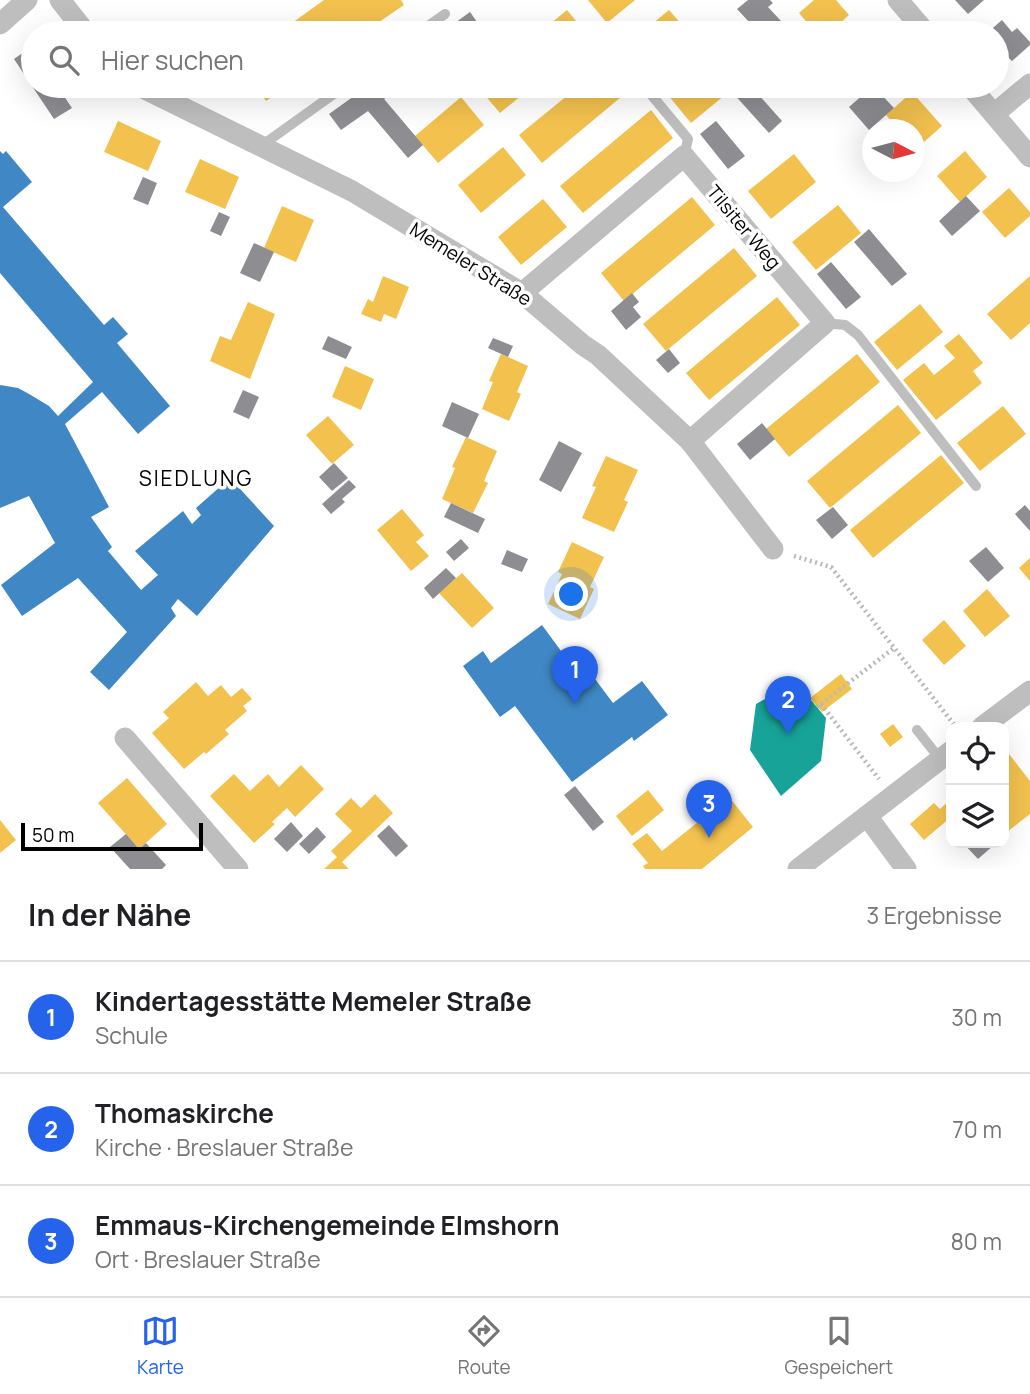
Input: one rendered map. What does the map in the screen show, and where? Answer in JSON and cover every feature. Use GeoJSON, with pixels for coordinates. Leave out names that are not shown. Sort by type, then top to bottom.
{"type":"FeatureCollection","features":[{"type":"Feature","properties":{"kind":"street"},"geometry":{"type":"LineString","coordinates":[[0,24],[27,0]]}},
{"type":"Feature","properties":{"kind":"street"},"geometry":{"type":"LineString","coordinates":[[60,0],[77,21]]}},
{"type":"Feature","properties":{"kind":"street"},"geometry":{"type":"LineString","coordinates":[[898,0],[916,21]]}},
{"type":"Feature","properties":{"kind":"street"},"geometry":{"type":"LineString","coordinates":[[994,114],[1030,84]]}},
{"type":"Feature","properties":{"kind":"street","name":"Memeler Straße"},"geometry":{"type":"LineString","coordinates":[[163,98],[352,191],[522,293],[607,363],[690,441],[773,550]]}},
{"type":"Feature","properties":{"kind":"street"},"geometry":{"type":"LineString","coordinates":[[980,98],[1030,157]]}},
{"type":"Feature","properties":{"kind":"street"},"geometry":{"type":"LineString","coordinates":[[522,293],[684,156]]}},
{"type":"Feature","properties":{"kind":"street","name":"Tilsiter Weg"},"geometry":{"type":"LineString","coordinates":[[684,156],[825,323]]}},
{"type":"Feature","properties":{"kind":"street"},"geometry":{"type":"LineString","coordinates":[[690,441],[825,323]]}},
{"type":"Feature","properties":{"kind":"street"},"geometry":{"type":"LineString","coordinates":[[989,722],[1030,691]]}},
{"type":"Feature","properties":{"kind":"street"},"geometry":{"type":"LineString","coordinates":[[125,738],[238,869]]}},
{"type":"Feature","properties":{"kind":"street"},"geometry":{"type":"LineString","coordinates":[[798,869],[946,755]]}},
{"type":"Feature","properties":{"kind":"street"},"geometry":{"type":"LineString","coordinates":[[867,816],[906,869]]}},
{"type":"Feature","properties":{"kind":"lane"},"geometry":{"type":"LineString","coordinates":[[436,21],[446,14]]}},
{"type":"Feature","properties":{"kind":"lane"},"geometry":{"type":"LineString","coordinates":[[261,146],[328,98]]}},
{"type":"Feature","properties":{"kind":"lane"},"geometry":{"type":"LineString","coordinates":[[654,98],[688,139],[684,156]]}},
{"type":"Feature","properties":{"kind":"lane"},"geometry":{"type":"LineString","coordinates":[[825,323],[845,325],[858,335],[976,486]]}},
{"type":"Feature","properties":{"kind":"lane"},"geometry":{"type":"LineString","coordinates":[[917,730],[946,755]]}},
{"type":"Feature","properties":{"kind":"path"},"geometry":{"type":"LineString","coordinates":[[773,550],[831,567],[952,722]]}},
{"type":"Feature","properties":{"kind":"path"},"geometry":{"type":"LineString","coordinates":[[893,796],[819,706],[894,648]]}},
{"type":"Feature","properties":{"kind":"building: Wohnen"},"geometry":{"type":"Polygon","coordinates":[[[324,0],[401,0],[404,5],[381,21],[295,21],[324,0]]]}},
{"type":"Feature","properties":{"kind":"building: Wohnen"},"geometry":{"type":"Polygon","coordinates":[[[588,0],[635,0],[609,21],[605,21],[588,0]]]}},
{"type":"Feature","properties":{"kind":"building: Wohnen"},"geometry":{"type":"Polygon","coordinates":[[[814,0],[836,0],[849,15],[842,21],[806,21],[799,13],[814,0]]]}},
{"type":"Feature","properties":{"kind":"building: Wohnen"},"geometry":{"type":"Polygon","coordinates":[[[567,10],[576,21],[554,21],[567,10]]]}},
{"type":"Feature","properties":{"kind":"building: Wohnen"},"geometry":{"type":"Polygon","coordinates":[[[669,10],[679,21],[656,21],[669,10]]]}},
{"type":"Feature","properties":{"kind":"building: Wohnen"},"geometry":{"type":"Polygon","coordinates":[[[460,98],[484,125],[438,163],[415,136],[460,98]]]}},
{"type":"Feature","properties":{"kind":"building: Wohnen"},"geometry":{"type":"Polygon","coordinates":[[[487,98],[518,98],[500,113],[487,98]]]}},
{"type":"Feature","properties":{"kind":"building: Wohnen"},"geometry":{"type":"Polygon","coordinates":[[[564,98],[620,98],[542,163],[519,135],[564,98]]]}},
{"type":"Feature","properties":{"kind":"building: Wohnen"},"geometry":{"type":"Polygon","coordinates":[[[670,98],[721,98],[691,123],[670,98]]]}},
{"type":"Feature","properties":{"kind":"building: Wohnen"},"geometry":{"type":"Polygon","coordinates":[[[905,98],[917,98],[942,126],[925,141],[925,119],[889,119],[886,115],[905,98]]]}},
{"type":"Feature","properties":{"kind":"building: Wohnen"},"geometry":{"type":"Polygon","coordinates":[[[651,110],[673,138],[583,213],[560,186],[651,110]]]}},
{"type":"Feature","properties":{"kind":"building: Wohnen"},"geometry":{"type":"Polygon","coordinates":[[[118,121],[161,141],[148,171],[104,152],[118,121]]]}},
{"type":"Feature","properties":{"kind":"building: Wohnen"},"geometry":{"type":"Polygon","coordinates":[[[503,147],[526,175],[481,213],[458,185],[503,147]]]}},
{"type":"Feature","properties":{"kind":"building: Wohnen"},"geometry":{"type":"Polygon","coordinates":[[[965,151],[987,177],[960,202],[937,176],[965,151]]]}},
{"type":"Feature","properties":{"kind":"building: Wohnen"},"geometry":{"type":"Polygon","coordinates":[[[794,154],[816,182],[771,219],[748,191],[794,154]]]}},
{"type":"Feature","properties":{"kind":"building: Wohnen"},"geometry":{"type":"Polygon","coordinates":[[[200,159],[239,177],[225,209],[185,192],[200,159]]]}},
{"type":"Feature","properties":{"kind":"building: Wohnen"},"geometry":{"type":"Polygon","coordinates":[[[1009,188],[1030,212],[1030,216],[1005,238],[982,212],[1009,188]]]}},
{"type":"Feature","properties":{"kind":"building: Wohnen"},"geometry":{"type":"Polygon","coordinates":[[[692,197],[715,225],[624,301],[601,273],[692,197]]]}},
{"type":"Feature","properties":{"kind":"building: Wohnen"},"geometry":{"type":"Polygon","coordinates":[[[543,199],[567,227],[521,265],[498,237],[543,199]]]}},
{"type":"Feature","properties":{"kind":"building: Wohnen"},"geometry":{"type":"Polygon","coordinates":[[[838,205],[861,233],[816,270],[792,242],[838,205]]]}},
{"type":"Feature","properties":{"kind":"building: Wohnen"},"geometry":{"type":"Polygon","coordinates":[[[282,206],[314,220],[296,262],[264,248],[282,206]]]}},
{"type":"Feature","properties":{"kind":"building: Wohnen"},"geometry":{"type":"Polygon","coordinates":[[[734,248],[757,276],[666,351],[643,324],[734,248]]]}},
{"type":"Feature","properties":{"kind":"building: Wohnen"},"geometry":{"type":"Polygon","coordinates":[[[383,276],[409,287],[396,319],[384,314],[381,322],[361,314],[368,299],[373,302],[383,276]]]}},
{"type":"Feature","properties":{"kind":"building: Wohnen"},"geometry":{"type":"Polygon","coordinates":[[[1030,276],[1030,323],[1011,340],[987,314],[1030,276]]]}},
{"type":"Feature","properties":{"kind":"building: Wohnen"},"geometry":{"type":"Polygon","coordinates":[[[777,297],[800,325],[709,400],[686,373],[777,297]]]}},
{"type":"Feature","properties":{"kind":"building: Wohnen"},"geometry":{"type":"Polygon","coordinates":[[[248,302],[275,314],[250,379],[210,361],[220,336],[231,340],[248,302]]]}},
{"type":"Feature","properties":{"kind":"building: Wohnen"},"geometry":{"type":"Polygon","coordinates":[[[920,304],[943,332],[897,370],[874,342],[920,304]]]}},
{"type":"Feature","properties":{"kind":"building: Wohnen"},"geometry":{"type":"Polygon","coordinates":[[[959,334],[983,363],[973,371],[982,383],[936,420],[903,380],[924,363],[934,375],[955,358],[944,346],[959,334]]]}},
{"type":"Feature","properties":{"kind":"building: Wohnen"},"geometry":{"type":"Polygon","coordinates":[[[501,354],[528,366],[517,392],[521,394],[509,421],[482,409],[493,382],[489,381],[501,354]]]}},
{"type":"Feature","properties":{"kind":"building: Wohnen"},"geometry":{"type":"Polygon","coordinates":[[[857,354],[880,382],[789,457],[766,429],[857,354]]]}},
{"type":"Feature","properties":{"kind":"building: Wohnen"},"geometry":{"type":"Polygon","coordinates":[[[345,366],[374,379],[361,410],[332,397],[345,366]]]}},
{"type":"Feature","properties":{"kind":"building: Wohnen"},"geometry":{"type":"Polygon","coordinates":[[[898,405],[921,433],[830,508],[807,481],[898,405]]]}},
{"type":"Feature","properties":{"kind":"building: Wohnen"},"geometry":{"type":"Polygon","coordinates":[[[1003,406],[1026,434],[980,471],[957,443],[1003,406]]]}},
{"type":"Feature","properties":{"kind":"building: Wohnen"},"geometry":{"type":"Polygon","coordinates":[[[328,416],[354,445],[332,464],[306,435],[328,416]]]}},
{"type":"Feature","properties":{"kind":"building: Wohnen"},"geometry":{"type":"Polygon","coordinates":[[[466,437],[497,451],[484,481],[488,483],[473,513],[442,499],[455,468],[452,467],[466,437]]]}},
{"type":"Feature","properties":{"kind":"building: Wohnen"},"geometry":{"type":"Polygon","coordinates":[[[941,455],[964,483],[873,558],[850,530],[941,455]]]}},
{"type":"Feature","properties":{"kind":"building: Wohnen"},"geometry":{"type":"Polygon","coordinates":[[[606,456],[638,470],[624,500],[628,502],[614,532],[582,518],[596,487],[592,486],[606,456]]]}},
{"type":"Feature","properties":{"kind":"building: Wohnen"},"geometry":{"type":"Polygon","coordinates":[[[402,509],[424,535],[416,542],[429,556],[411,571],[377,530],[402,509]]]}},
{"type":"Feature","properties":{"kind":"building: Wohnen"},"geometry":{"type":"Polygon","coordinates":[[[572,542],[604,557],[590,587],[594,589],[580,619],[548,604],[562,574],[558,572],[572,542]]]}},
{"type":"Feature","properties":{"kind":"building: Wohnen"},"geometry":{"type":"Polygon","coordinates":[[[1030,558],[1030,581],[1019,568],[1030,558]]]}},
{"type":"Feature","properties":{"kind":"building: Wohnen"},"geometry":{"type":"Polygon","coordinates":[[[462,573],[494,608],[472,628],[439,593],[462,573]]]}},
{"type":"Feature","properties":{"kind":"building: Wohnen"},"geometry":{"type":"Polygon","coordinates":[[[987,589],[1010,616],[985,637],[963,611],[987,589]]]}},
{"type":"Feature","properties":{"kind":"building: Wohnen"},"geometry":{"type":"Polygon","coordinates":[[[944,620],[966,646],[944,665],[922,640],[944,620]]]}},
{"type":"Feature","properties":{"kind":"building: Wohnen"},"geometry":{"type":"Polygon","coordinates":[[[841,674],[852,689],[822,712],[810,698],[841,674]]]}},
{"type":"Feature","properties":{"kind":"building: Wohnen"},"geometry":{"type":"Polygon","coordinates":[[[196,682],[208,696],[221,685],[231,697],[242,688],[252,699],[243,706],[247,711],[225,730],[229,734],[184,769],[152,733],[169,718],[163,712],[196,682]]]}},
{"type":"Feature","properties":{"kind":"building: Wohnen"},"geometry":{"type":"Polygon","coordinates":[[[893,724],[903,737],[890,747],[880,734],[893,724]]]}},
{"type":"Feature","properties":{"kind":"building: Wohnen"},"geometry":{"type":"Polygon","coordinates":[[[1009,754],[1030,781],[1030,814],[1009,830],[1009,754]]]}},
{"type":"Feature","properties":{"kind":"building: Wohnen"},"geometry":{"type":"Polygon","coordinates":[[[301,765],[324,789],[295,817],[287,808],[272,822],[275,824],[254,843],[210,796],[234,774],[250,791],[268,774],[279,787],[301,765]]]}},
{"type":"Feature","properties":{"kind":"building: Wohnen"},"geometry":{"type":"Polygon","coordinates":[[[127,778],[167,824],[139,849],[98,803],[127,778]]]}},
{"type":"Feature","properties":{"kind":"building: Wohnen"},"geometry":{"type":"Polygon","coordinates":[[[648,790],[664,810],[632,836],[616,816],[648,790]]]}},
{"type":"Feature","properties":{"kind":"building: Wohnen"},"geometry":{"type":"Polygon","coordinates":[[[375,794],[393,813],[342,862],[349,869],[324,869],[337,857],[331,851],[352,831],[335,814],[351,798],[361,808],[375,794]]]}},
{"type":"Feature","properties":{"kind":"building: Wohnen"},"geometry":{"type":"Polygon","coordinates":[[[729,797],[753,827],[702,869],[645,869],[643,866],[648,863],[632,844],[647,833],[662,851],[729,797]]]}},
{"type":"Feature","properties":{"kind":"building: Wohnen"},"geometry":{"type":"Polygon","coordinates":[[[934,803],[940,809],[946,804],[946,821],[924,840],[910,824],[934,803]]]}},
{"type":"Feature","properties":{"kind":"building: Wohnen"},"geometry":{"type":"Polygon","coordinates":[[[0,820],[16,840],[0,853],[0,820]]]}},
{"type":"Feature","properties":{"kind":"building: Schulen"},"geometry":{"type":"Polygon","coordinates":[[[0,151],[3,154],[6,151],[32,182],[3,207],[104,325],[113,317],[128,334],[117,343],[170,406],[138,434],[102,392],[65,424],[109,507],[91,517],[112,547],[108,551],[141,590],[158,575],[135,551],[183,511],[192,524],[201,515],[196,508],[230,478],[274,526],[197,616],[178,599],[171,608],[176,616],[109,690],[90,672],[127,632],[78,578],[22,616],[1,585],[55,543],[29,496],[0,508],[0,385],[18,388],[49,406],[58,416],[93,382],[0,273],[0,151]]]}},
{"type":"Feature","properties":{"kind":"building: Schulen"},"geometry":{"type":"Polygon","coordinates":[[[542,625],[583,681],[592,675],[613,703],[642,681],[668,715],[634,741],[632,737],[572,782],[515,706],[500,717],[463,666],[483,651],[491,663],[542,625]]]}},
{"type":"Feature","properties":{"kind":"building: Öffentlich"},"geometry":{"type":"Polygon","coordinates":[[[781,690],[806,694],[826,718],[821,761],[781,796],[750,750],[756,704],[781,690]]]}},
{"type":"Feature","properties":{"kind":"building: Industrie"},"geometry":{"type":"Polygon","coordinates":[[[748,0],[770,0],[773,3],[768,7],[781,21],[748,21],[737,9],[748,0]]]}},
{"type":"Feature","properties":{"kind":"building: Industrie"},"geometry":{"type":"Polygon","coordinates":[[[955,0],[984,0],[968,14],[955,0]]]}},
{"type":"Feature","properties":{"kind":"building: Industrie"},"geometry":{"type":"Polygon","coordinates":[[[470,12],[476,21],[458,21],[470,12]]]}},
{"type":"Feature","properties":{"kind":"building: Industrie"},"geometry":{"type":"Polygon","coordinates":[[[1009,28],[1012,32],[1017,28],[1030,45],[1012,61],[1009,58],[1009,28]]]}},
{"type":"Feature","properties":{"kind":"building: Industrie"},"geometry":{"type":"Polygon","coordinates":[[[21,54],[21,70],[14,59],[21,54]]]}},
{"type":"Feature","properties":{"kind":"building: Industrie"},"geometry":{"type":"Polygon","coordinates":[[[40,98],[65,98],[72,108],[54,119],[40,98]]]}},
{"type":"Feature","properties":{"kind":"building: Industrie"},"geometry":{"type":"Polygon","coordinates":[[[351,98],[385,98],[423,145],[408,158],[368,111],[341,130],[329,114],[351,98]]]}},
{"type":"Feature","properties":{"kind":"building: Industrie"},"geometry":{"type":"Polygon","coordinates":[[[737,98],[762,98],[782,121],[769,133],[737,98]]]}},
{"type":"Feature","properties":{"kind":"building: Industrie"},"geometry":{"type":"Polygon","coordinates":[[[859,98],[884,98],[894,108],[882,119],[862,119],[862,122],[849,107],[859,98]]]}},
{"type":"Feature","properties":{"kind":"building: Industrie"},"geometry":{"type":"Polygon","coordinates":[[[716,121],[745,156],[728,169],[700,134],[716,121]]]}},
{"type":"Feature","properties":{"kind":"building: Industrie"},"geometry":{"type":"Polygon","coordinates":[[[143,177],[157,183],[148,205],[133,199],[143,177]]]}},
{"type":"Feature","properties":{"kind":"building: Industrie"},"geometry":{"type":"Polygon","coordinates":[[[966,196],[980,211],[952,236],[939,221],[966,196]]]}},
{"type":"Feature","properties":{"kind":"building: Industrie"},"geometry":{"type":"Polygon","coordinates":[[[219,212],[230,217],[221,236],[210,231],[219,212]]]}},
{"type":"Feature","properties":{"kind":"building: Industrie"},"geometry":{"type":"Polygon","coordinates":[[[869,229],[907,274],[892,286],[854,242],[869,229]]]}},
{"type":"Feature","properties":{"kind":"building: Industrie"},"geometry":{"type":"Polygon","coordinates":[[[254,243],[274,252],[260,282],[240,273],[254,243]]]}},
{"type":"Feature","properties":{"kind":"building: Industrie"},"geometry":{"type":"Polygon","coordinates":[[[831,262],[861,297],[846,309],[817,274],[831,262]]]}},
{"type":"Feature","properties":{"kind":"building: Industrie"},"geometry":{"type":"Polygon","coordinates":[[[632,293],[639,302],[633,307],[641,317],[626,330],[611,311],[632,293]]]}},
{"type":"Feature","properties":{"kind":"building: Industrie"},"geometry":{"type":"Polygon","coordinates":[[[328,336],[352,347],[346,359],[322,349],[328,336]]]}},
{"type":"Feature","properties":{"kind":"building: Industrie"},"geometry":{"type":"Polygon","coordinates":[[[493,338],[513,346],[508,357],[488,348],[493,338]]]}},
{"type":"Feature","properties":{"kind":"building: Industrie"},"geometry":{"type":"Polygon","coordinates":[[[669,349],[680,363],[668,373],[656,360],[669,349]]]}},
{"type":"Feature","properties":{"kind":"building: Industrie"},"geometry":{"type":"Polygon","coordinates":[[[243,390],[259,397],[249,419],[233,412],[243,390]]]}},
{"type":"Feature","properties":{"kind":"building: Industrie"},"geometry":{"type":"Polygon","coordinates":[[[452,402],[479,414],[468,438],[442,426],[452,402]]]}},
{"type":"Feature","properties":{"kind":"building: Industrie"},"geometry":{"type":"Polygon","coordinates":[[[762,423],[775,439],[750,460],[737,444],[762,423]]]}},
{"type":"Feature","properties":{"kind":"building: Industrie"},"geometry":{"type":"Polygon","coordinates":[[[559,441],[582,453],[561,492],[539,480],[559,441]]]}},
{"type":"Feature","properties":{"kind":"building: Industrie"},"geometry":{"type":"Polygon","coordinates":[[[334,463],[348,478],[332,491],[319,477],[334,463]]]}},
{"type":"Feature","properties":{"kind":"building: Industrie"},"geometry":{"type":"Polygon","coordinates":[[[349,480],[356,487],[342,499],[345,502],[331,514],[322,504],[349,480]]]}},
{"type":"Feature","properties":{"kind":"building: Industrie"},"geometry":{"type":"Polygon","coordinates":[[[451,503],[485,519],[478,533],[444,517],[451,503]]]}},
{"type":"Feature","properties":{"kind":"building: Industrie"},"geometry":{"type":"Polygon","coordinates":[[[1025,505],[1030,511],[1030,531],[1015,514],[1025,505]]]}},
{"type":"Feature","properties":{"kind":"building: Industrie"},"geometry":{"type":"Polygon","coordinates":[[[833,507],[848,525],[832,539],[816,520],[833,507]]]}},
{"type":"Feature","properties":{"kind":"building: Industrie"},"geometry":{"type":"Polygon","coordinates":[[[461,539],[469,548],[454,561],[446,552],[461,539]]]}},
{"type":"Feature","properties":{"kind":"building: Industrie"},"geometry":{"type":"Polygon","coordinates":[[[986,547],[1004,568],[988,582],[969,561],[986,547]]]}},
{"type":"Feature","properties":{"kind":"building: Industrie"},"geometry":{"type":"Polygon","coordinates":[[[507,550],[528,559],[522,572],[501,564],[507,550]]]}},
{"type":"Feature","properties":{"kind":"building: Industrie"},"geometry":{"type":"Polygon","coordinates":[[[446,568],[456,578],[433,599],[424,588],[446,568]]]}},
{"type":"Feature","properties":{"kind":"building: Industrie"},"geometry":{"type":"Polygon","coordinates":[[[575,786],[604,822],[593,831],[564,795],[575,786]]]}},
{"type":"Feature","properties":{"kind":"building: Industrie"},"geometry":{"type":"Polygon","coordinates":[[[291,822],[303,836],[287,852],[274,839],[291,822]]]}},
{"type":"Feature","properties":{"kind":"building: Industrie"},"geometry":{"type":"Polygon","coordinates":[[[389,825],[408,846],[396,857],[377,836],[389,825]]]}},
{"type":"Feature","properties":{"kind":"building: Industrie"},"geometry":{"type":"Polygon","coordinates":[[[317,827],[326,837],[309,854],[299,844],[317,827]]]}},
{"type":"Feature","properties":{"kind":"building: Industrie"},"geometry":{"type":"Polygon","coordinates":[[[126,834],[139,849],[146,843],[166,865],[162,869],[130,869],[110,847],[126,834]]]}},
{"type":"Feature","properties":{"kind":"building: Industrie"},"geometry":{"type":"Polygon","coordinates":[[[968,848],[991,848],[978,859],[968,848]]]}},
{"type":"Feature","properties":{"kind":"place","name":"Kindertagesstätte Memeler Straße"},"geometry":{"type":"Point","coordinates":[575,704]}},
{"type":"Feature","properties":{"kind":"place","name":"Thomaskirche"},"geometry":{"type":"Point","coordinates":[788,734]}},
{"type":"Feature","properties":{"kind":"place","name":"Emmaus-Kirchengemeinde Elmshorn"},"geometry":{"type":"Point","coordinates":[709,838]}},
{"type":"Feature","properties":{"kind":"district","name":"SIEDLUNG"},"geometry":{"type":"Point","coordinates":[196,479]}}]}
